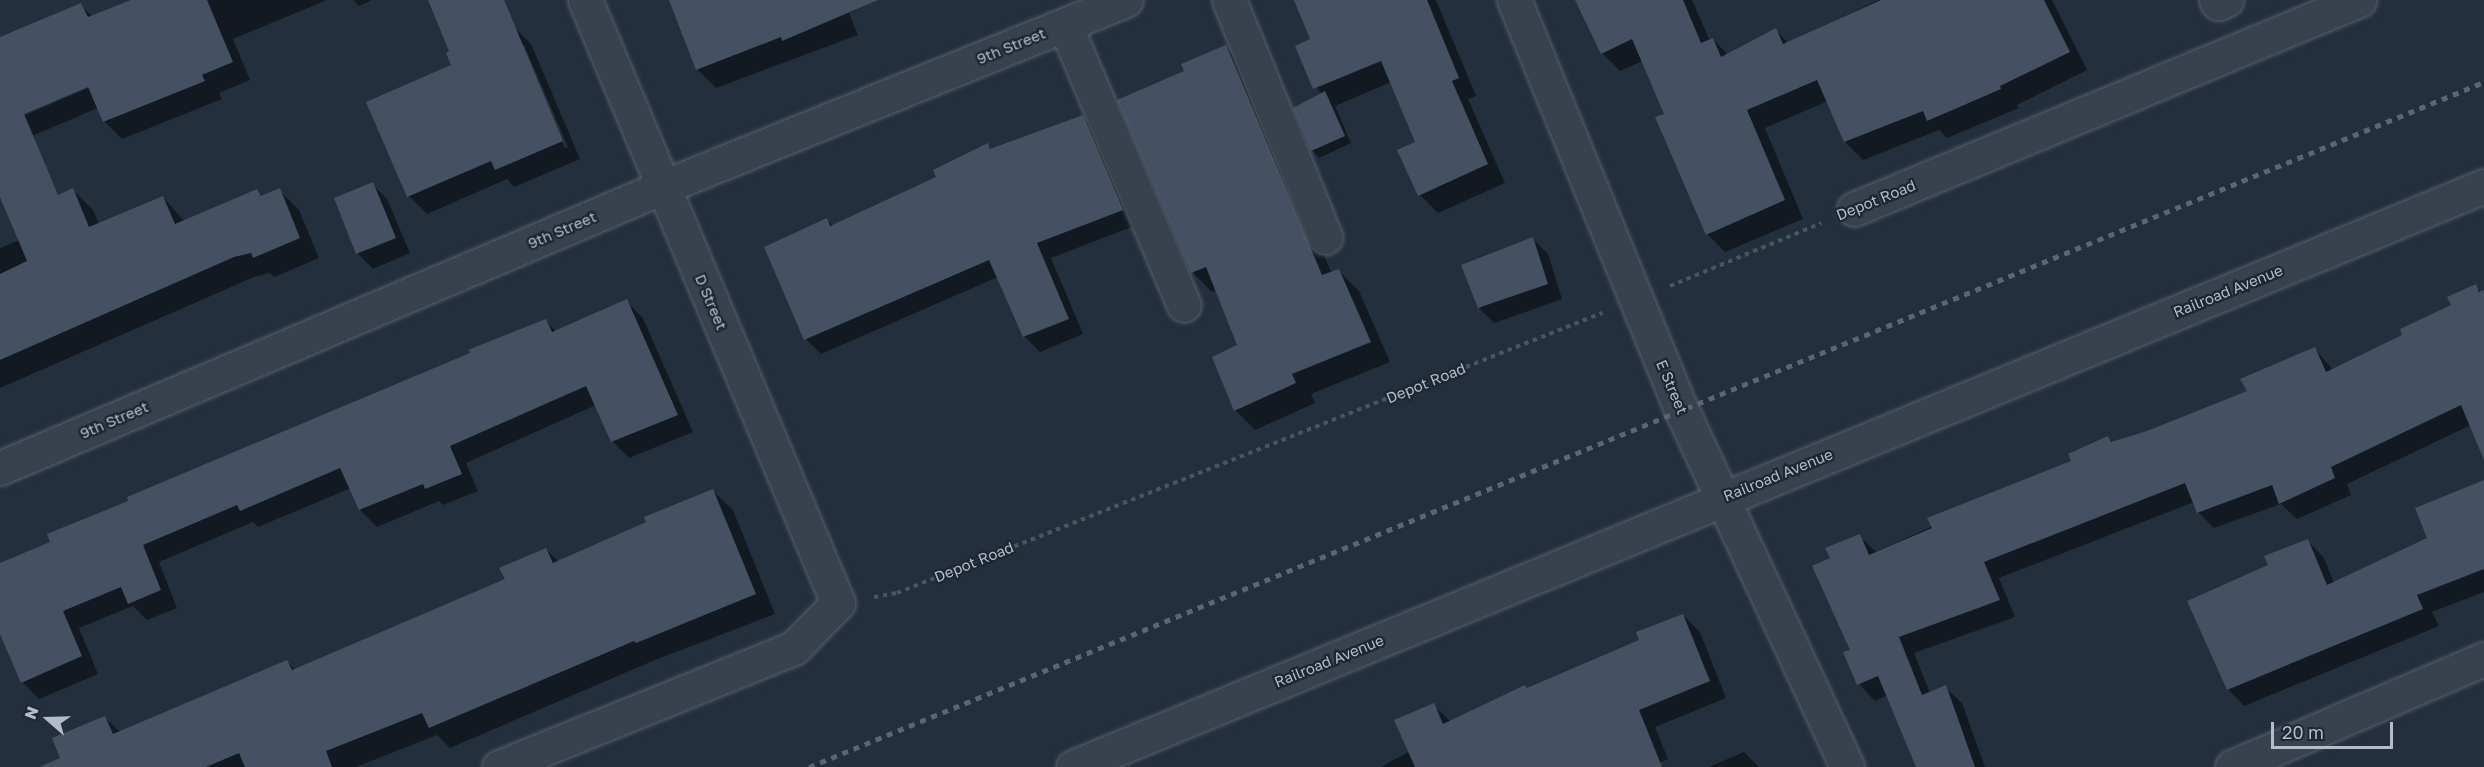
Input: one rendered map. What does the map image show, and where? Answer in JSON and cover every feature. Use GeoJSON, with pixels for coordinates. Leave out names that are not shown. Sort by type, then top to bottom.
{"type":"FeatureCollection","features":[{"type":"Feature","properties":{"kind":"street","name":"D Street"},"geometry":{"type":"LineString","coordinates":[[585,0],[838,603]]}},
{"type":"Feature","properties":{"kind":"street","name":"9th Street"},"geometry":{"type":"LineString","coordinates":[[0,468],[663,187],[1126,0]]}},
{"type":"Feature","properties":{"kind":"street"},"geometry":{"type":"LineString","coordinates":[[1228,0],[1324,237]]}},
{"type":"Feature","properties":{"kind":"street","name":"E Street"},"geometry":{"type":"LineString","coordinates":[[1514,0],[1635,300],[1722,498],[1847,767]]}},
{"type":"Feature","properties":{"kind":"street"},"geometry":{"type":"LineString","coordinates":[[2216,0],[2218,3],[2226,0]]}},
{"type":"Feature","properties":{"kind":"street","name":"Depot Road"},"geometry":{"type":"LineString","coordinates":[[1854,209],[2360,0]]}},
{"type":"Feature","properties":{"kind":"street"},"geometry":{"type":"LineString","coordinates":[[1065,25],[1184,305]]}},
{"type":"Feature","properties":{"kind":"street","name":"Railroad Avenue"},"geometry":{"type":"LineString","coordinates":[[1073,767],[2484,186]]}},
{"type":"Feature","properties":{"kind":"street"},"geometry":{"type":"LineString","coordinates":[[499,767],[794,648],[838,603]]}},
{"type":"Feature","properties":{"kind":"street"},"geometry":{"type":"LineString","coordinates":[[2232,767],[2484,659]]}},
{"type":"Feature","properties":{"kind":"path","name":"Depot Road"},"geometry":{"type":"LineString","coordinates":[[838,603],[897,593],[1635,300],[1854,209]]}},
{"type":"Feature","properties":{"kind":"building"},"geometry":{"type":"Polygon","coordinates":[[[131,0],[207,0],[233,62],[202,75],[205,81],[103,122],[88,87],[24,114],[58,195],[73,188],[89,227],[163,196],[175,224],[257,189],[261,196],[280,188],[300,238],[253,258],[251,253],[234,257],[0,360],[0,274],[27,261],[0,197],[0,37],[81,3],[88,17],[131,0]]]}},
{"type":"Feature","properties":{"kind":"building"},"geometry":{"type":"Polygon","coordinates":[[[428,0],[504,0],[563,141],[495,170],[491,161],[407,197],[366,102],[451,65],[446,53],[449,51],[428,0]]]}},
{"type":"Feature","properties":{"kind":"building"},"geometry":{"type":"Polygon","coordinates":[[[669,0],[878,0],[782,41],[781,37],[696,70],[669,0]]]}},
{"type":"Feature","properties":{"kind":"building"},"geometry":{"type":"Polygon","coordinates":[[[1294,0],[1427,0],[1459,78],[1452,81],[1488,164],[1418,196],[1397,150],[1415,142],[1381,61],[1313,89],[1295,46],[1310,39],[1294,0]]]}},
{"type":"Feature","properties":{"kind":"building"},"geometry":{"type":"Polygon","coordinates":[[[1575,0],[1683,0],[1701,43],[1713,38],[1721,57],[1776,28],[1783,44],[1881,0],[2044,0],[2070,52],[2000,86],[2001,89],[1927,121],[1923,111],[1844,142],[1817,80],[1747,110],[1785,200],[1706,235],[1655,117],[1664,114],[1632,39],[1601,54],[1575,0]]]}},
{"type":"Feature","properties":{"kind":"building"},"geometry":{"type":"Polygon","coordinates":[[[1226,45],[1322,275],[1339,269],[1371,342],[1292,374],[1296,383],[1234,411],[1212,357],[1237,345],[1206,267],[1191,273],[1117,100],[1184,71],[1181,64],[1226,45]]]}},
{"type":"Feature","properties":{"kind":"building"},"geometry":{"type":"Polygon","coordinates":[[[1325,91],[1345,136],[1311,151],[1293,108],[1325,91]]]}},
{"type":"Feature","properties":{"kind":"building"},"geometry":{"type":"Polygon","coordinates":[[[1083,115],[1123,210],[1037,243],[1069,319],[1023,337],[989,260],[804,340],[764,247],[827,218],[830,226],[936,177],[933,170],[988,143],[990,149],[1083,115]]]}},
{"type":"Feature","properties":{"kind":"building"},"geometry":{"type":"Polygon","coordinates":[[[373,182],[396,238],[356,254],[334,198],[373,182]]]}},
{"type":"Feature","properties":{"kind":"building"},"geometry":{"type":"Polygon","coordinates":[[[1533,237],[1548,284],[1478,308],[1461,265],[1533,237]]]}},
{"type":"Feature","properties":{"kind":"building"},"geometry":{"type":"Polygon","coordinates":[[[2476,284],[2479,292],[2484,290],[2484,460],[2461,405],[2331,467],[2335,478],[2279,504],[2272,485],[2197,513],[2185,483],[1984,562],[2000,600],[1899,637],[1922,695],[1946,685],[1975,767],[1916,767],[1878,676],[1857,685],[1843,652],[1850,650],[1812,566],[1830,558],[1825,548],[1860,534],[1869,555],[1932,528],[1927,518],[2071,461],[2068,454],[2108,436],[2111,442],[2147,431],[2247,391],[2240,379],[2315,347],[2326,372],[2402,335],[2400,329],[2451,305],[2447,297],[2476,284]]]}},
{"type":"Feature","properties":{"kind":"building"},"geometry":{"type":"Polygon","coordinates":[[[627,299],[678,415],[611,442],[586,386],[450,446],[462,474],[425,489],[423,484],[359,510],[340,468],[240,511],[237,505],[143,545],[161,590],[128,604],[121,587],[63,611],[82,656],[21,683],[0,634],[0,563],[50,542],[47,534],[128,501],[127,497],[470,353],[468,350],[546,319],[552,332],[627,299]]]}},
{"type":"Feature","properties":{"kind":"building"},"geometry":{"type":"Polygon","coordinates":[[[2484,480],[2484,569],[2417,595],[2423,609],[2227,690],[2187,601],[2268,565],[2264,556],[2308,539],[2327,585],[2427,538],[2415,508],[2484,480]]]}},
{"type":"Feature","properties":{"kind":"building"},"geometry":{"type":"Polygon","coordinates":[[[713,489],[756,594],[636,643],[634,641],[429,728],[422,713],[326,751],[332,767],[245,767],[239,753],[206,767],[39,767],[60,758],[52,738],[105,716],[113,734],[287,660],[292,670],[505,579],[499,568],[546,548],[553,563],[646,522],[644,517],[713,489]]]}},
{"type":"Feature","properties":{"kind":"building"},"geometry":{"type":"Polygon","coordinates":[[[1683,614],[1710,681],[1639,710],[1662,767],[1415,767],[1394,720],[1434,703],[1443,724],[1525,685],[1527,688],[1639,640],[1636,632],[1683,614]]]}},
{"type":"Feature","properties":{"kind":"railway"},"geometry":{"type":"LineString","coordinates":[[809,767],[2484,82]]}}]}
